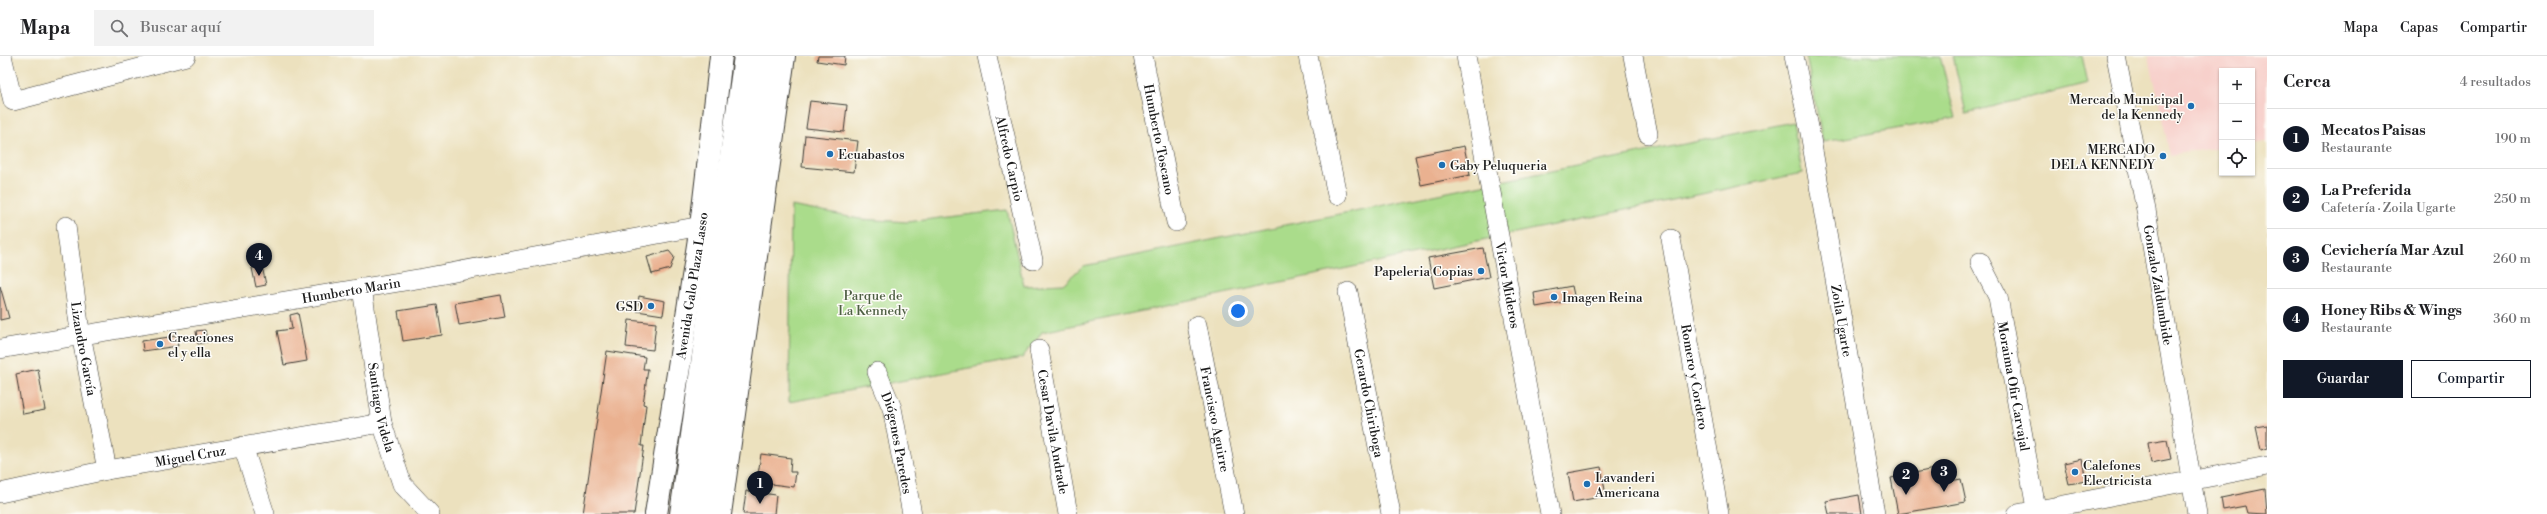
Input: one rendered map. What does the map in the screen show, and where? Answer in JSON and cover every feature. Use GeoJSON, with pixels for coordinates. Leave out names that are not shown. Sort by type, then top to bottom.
{"type":"FeatureCollection","features":[{"type":"Feature","properties":{"kind":"main road","name":"Avenida Galo Plaza Lasso"},"geometry":{"type":"LineString","coordinates":[[656,514],[701,226],[721,56]]}},
{"type":"Feature","properties":{"kind":"main road","name":"Avenida Galo Plaza Lasso"},"geometry":{"type":"LineString","coordinates":[[680,514],[745,56]]}},
{"type":"Feature","properties":{"kind":"main road"},"geometry":{"type":"LineString","coordinates":[[700,514],[765,56]]}},
{"type":"Feature","properties":{"kind":"main road"},"geometry":{"type":"LineString","coordinates":[[720,514],[784,56]]}},
{"type":"Feature","properties":{"kind":"street"},"geometry":{"type":"LineString","coordinates":[[2,56],[13,101],[186,56]]}},
{"type":"Feature","properties":{"kind":"street","name":"Alfredo Carpio"},"geometry":{"type":"LineString","coordinates":[[987,56],[1033,260]]}},
{"type":"Feature","properties":{"kind":"street","name":"Humberto Toscano"},"geometry":{"type":"LineString","coordinates":[[1144,56],[1176,222]]}},
{"type":"Feature","properties":{"kind":"street"},"geometry":{"type":"LineString","coordinates":[[1308,56],[1337,195]]}},
{"type":"Feature","properties":{"kind":"street","name":"Victor Mideros"},"geometry":{"type":"LineString","coordinates":[[1466,56],[1550,514]]}},
{"type":"Feature","properties":{"kind":"street"},"geometry":{"type":"LineString","coordinates":[[1633,56],[1648,134]]}},
{"type":"Feature","properties":{"kind":"street","name":"Zoila Ugarte"},"geometry":{"type":"LineString","coordinates":[[1794,56],[1809,127],[1875,514]]}},
{"type":"Feature","properties":{"kind":"street","name":"Gonzalo Zaldumbide"},"geometry":{"type":"LineString","coordinates":[[2116,56],[2146,210],[2197,514]]}},
{"type":"Feature","properties":{"kind":"street","name":"Lizandro García"},"geometry":{"type":"LineString","coordinates":[[66,226],[81,335],[107,470]]}},
{"type":"Feature","properties":{"kind":"street","name":"Humberto Marin"},"geometry":{"type":"LineString","coordinates":[[0,349],[362,288],[701,226]]}},
{"type":"Feature","properties":{"kind":"street","name":"Romero y Cordero"},"geometry":{"type":"LineString","coordinates":[[1671,239],[1719,514]]}},
{"type":"Feature","properties":{"kind":"street","name":"Moraima Ofir Carvajal"},"geometry":{"type":"LineString","coordinates":[[1980,262],[1998,297],[2036,512]]}},
{"type":"Feature","properties":{"kind":"street","name":"Santiago Videla"},"geometry":{"type":"LineString","coordinates":[[362,288],[382,423],[402,484],[430,514]]}},
{"type":"Feature","properties":{"kind":"street","name":"Gerardo Chiriboga"},"geometry":{"type":"LineString","coordinates":[[1348,292],[1391,514]]}},
{"type":"Feature","properties":{"kind":"street","name":"Francisco Aguirre"},"geometry":{"type":"LineString","coordinates":[[1197,325],[1234,514]]}},
{"type":"Feature","properties":{"kind":"street","name":"Cesar Davila Andrade"},"geometry":{"type":"LineString","coordinates":[[1039,350],[1068,514]]}},
{"type":"Feature","properties":{"kind":"street","name":"Diógenes Paredes"},"geometry":{"type":"LineString","coordinates":[[877,372],[892,408],[912,514]]}},
{"type":"Feature","properties":{"kind":"street","name":"Miguel Cruz"},"geometry":{"type":"LineString","coordinates":[[0,493],[107,470],[382,423]]}},
{"type":"Feature","properties":{"kind":"street"},"geometry":{"type":"LineString","coordinates":[[243,446],[265,514]]}},
{"type":"Feature","properties":{"kind":"street"},"geometry":{"type":"LineString","coordinates":[[2017,514],[2036,512],[2192,479],[2267,466]]}},
{"type":"Feature","properties":{"kind":"shaded area","name":"Mercado Municipal de la Kennedy"},"geometry":{"type":"Polygon","coordinates":[[[2149,56],[2267,56],[2267,141],[2255,143],[2255,68],[2219,68],[2219,147],[2170,155],[2149,56]]]}},
{"type":"Feature","properties":{"kind":"green space"},"geometry":{"type":"Polygon","coordinates":[[[1806,56],[1940,56],[1956,118],[1823,142],[1806,56]]]}},
{"type":"Feature","properties":{"kind":"green space"},"geometry":{"type":"Polygon","coordinates":[[[1953,56],[2082,56],[2088,83],[1966,113],[1953,56]]]}},
{"type":"Feature","properties":{"kind":"green space","name":"Parque de La Kennedy"},"geometry":{"type":"Polygon","coordinates":[[[1793,122],[1802,173],[1042,332],[1022,358],[789,402],[791,206],[860,219],[907,222],[1007,210],[1024,286],[1063,284],[1083,266],[1793,122]]]}},
{"type":"Feature","properties":{"kind":"building"},"geometry":{"type":"Polygon","coordinates":[[[818,56],[845,56],[844,65],[817,61],[818,56]]]}},
{"type":"Feature","properties":{"kind":"building"},"geometry":{"type":"Polygon","coordinates":[[[810,101],[847,105],[844,132],[806,128],[810,101]]]}},
{"type":"Feature","properties":{"kind":"building","name":"Ecuabastos"},"geometry":{"type":"Polygon","coordinates":[[[805,135],[858,141],[854,172],[802,167],[805,135]]]}},
{"type":"Feature","properties":{"kind":"building","name":"Gaby Peluqueria"},"geometry":{"type":"Polygon","coordinates":[[[1464,146],[1470,175],[1421,185],[1415,156],[1464,146]]]}},
{"type":"Feature","properties":{"kind":"building"},"geometry":{"type":"Polygon","coordinates":[[[1483,248],[1489,277],[1434,288],[1428,258],[1483,248]]]}},
{"type":"Feature","properties":{"kind":"building"},"geometry":{"type":"Polygon","coordinates":[[[669,251],[674,257],[670,269],[652,274],[647,257],[669,251]]]}},
{"type":"Feature","properties":{"kind":"building"},"geometry":{"type":"Polygon","coordinates":[[[262,266],[266,285],[256,287],[252,268],[262,266]]]}},
{"type":"Feature","properties":{"kind":"building"},"geometry":{"type":"Polygon","coordinates":[[[0,286],[9,318],[0,320],[0,286]]]}},
{"type":"Feature","properties":{"kind":"building","name":"Imagen Reina"},"geometry":{"type":"Polygon","coordinates":[[[1572,286],[1575,300],[1536,307],[1534,293],[1572,286]]]}},
{"type":"Feature","properties":{"kind":"building"},"geometry":{"type":"Polygon","coordinates":[[[501,295],[505,317],[459,325],[455,303],[501,295]]]}},
{"type":"Feature","properties":{"kind":"building","name":"GSD"},"geometry":{"type":"Polygon","coordinates":[[[639,296],[665,301],[663,315],[637,311],[639,296]]]}},
{"type":"Feature","properties":{"kind":"building"},"geometry":{"type":"Polygon","coordinates":[[[437,305],[442,335],[403,341],[398,311],[437,305]]]}},
{"type":"Feature","properties":{"kind":"building"},"geometry":{"type":"Polygon","coordinates":[[[298,313],[307,361],[284,365],[277,331],[292,329],[290,315],[298,313]]]}},
{"type":"Feature","properties":{"kind":"building"},"geometry":{"type":"Polygon","coordinates":[[[629,320],[656,323],[653,350],[626,347],[629,320]]]}},
{"type":"Feature","properties":{"kind":"building"},"geometry":{"type":"Polygon","coordinates":[[[205,330],[207,342],[198,344],[196,331],[205,330]]]}},
{"type":"Feature","properties":{"kind":"building","name":"Creaciones el y ella"},"geometry":{"type":"Polygon","coordinates":[[[176,336],[178,346],[143,351],[142,341],[176,336]]]}},
{"type":"Feature","properties":{"kind":"building"},"geometry":{"type":"Polygon","coordinates":[[[607,351],[645,357],[643,369],[648,369],[643,404],[646,405],[641,446],[644,446],[634,514],[583,514],[607,351]]]}},
{"type":"Feature","properties":{"kind":"building"},"geometry":{"type":"Polygon","coordinates":[[[38,369],[45,410],[23,414],[16,374],[38,369]]]}},
{"type":"Feature","properties":{"kind":"building"},"geometry":{"type":"Polygon","coordinates":[[[2267,425],[2267,448],[2261,450],[2256,427],[2267,425]]]}},
{"type":"Feature","properties":{"kind":"building"},"geometry":{"type":"Polygon","coordinates":[[[2167,440],[2171,459],[2151,463],[2148,443],[2167,440]]]}},
{"type":"Feature","properties":{"kind":"building"},"geometry":{"type":"Polygon","coordinates":[[[761,454],[791,458],[790,472],[796,472],[794,487],[757,482],[761,454]]]}},
{"type":"Feature","properties":{"kind":"building","name":"Calefones Electricista"},"geometry":{"type":"Polygon","coordinates":[[[2082,459],[2086,481],[2069,484],[2064,463],[2082,459]]]}},
{"type":"Feature","properties":{"kind":"building"},"geometry":{"type":"Polygon","coordinates":[[[1948,466],[1951,481],[1961,479],[1966,502],[1898,514],[1891,478],[1948,466]]]}},
{"type":"Feature","properties":{"kind":"building","name":"Lavanderi Americana"},"geometry":{"type":"Polygon","coordinates":[[[1601,467],[1606,496],[1573,502],[1568,473],[1601,467]]]}},
{"type":"Feature","properties":{"kind":"building"},"geometry":{"type":"Polygon","coordinates":[[[2265,489],[2267,514],[2247,513],[2245,506],[2223,510],[2221,498],[2265,489]]]}},
{"type":"Feature","properties":{"kind":"building"},"geometry":{"type":"Polygon","coordinates":[[[746,491],[776,495],[774,514],[743,514],[746,491]]]}},
{"type":"Feature","properties":{"kind":"building"},"geometry":{"type":"Polygon","coordinates":[[[1859,495],[1862,514],[1829,514],[1826,501],[1859,495]]]}},
{"type":"Feature","properties":{"kind":"place","name":"Mercado Municipal de la Kennedy"},"geometry":{"type":"Point","coordinates":[2191,106]}},
{"type":"Feature","properties":{"kind":"place","name":"Ecuabastos"},"geometry":{"type":"Point","coordinates":[830,154]}},
{"type":"Feature","properties":{"kind":"place","name":"MERCADO DELA KENNEDY"},"geometry":{"type":"Point","coordinates":[2163,156]}},
{"type":"Feature","properties":{"kind":"place","name":"Gaby Peluqueria"},"geometry":{"type":"Point","coordinates":[1442,165]}},
{"type":"Feature","properties":{"kind":"place","name":"Papeleria Copias"},"geometry":{"type":"Point","coordinates":[1481,271]}},
{"type":"Feature","properties":{"kind":"place","name":"Honey Ribs & Wings"},"geometry":{"type":"Point","coordinates":[259,276]}},
{"type":"Feature","properties":{"kind":"place","name":"Imagen Reina"},"geometry":{"type":"Point","coordinates":[1554,297]}},
{"type":"Feature","properties":{"kind":"place","name":"GSD"},"geometry":{"type":"Point","coordinates":[651,306]}},
{"type":"Feature","properties":{"kind":"place","name":"Creaciones el y ella"},"geometry":{"type":"Point","coordinates":[160,344]}},
{"type":"Feature","properties":{"kind":"place","name":"Calefones Electricista"},"geometry":{"type":"Point","coordinates":[2075,472]}},
{"type":"Feature","properties":{"kind":"place","name":"Lavanderi Americana"},"geometry":{"type":"Point","coordinates":[1587,484]}},
{"type":"Feature","properties":{"kind":"place","name":"Cevichería Mar Azul"},"geometry":{"type":"Point","coordinates":[1944,492]}},
{"type":"Feature","properties":{"kind":"place","name":"La Preferida"},"geometry":{"type":"Point","coordinates":[1906,495]}},
{"type":"Feature","properties":{"kind":"place","name":"Mecatos Paisas"},"geometry":{"type":"Point","coordinates":[760,504]}}]}
